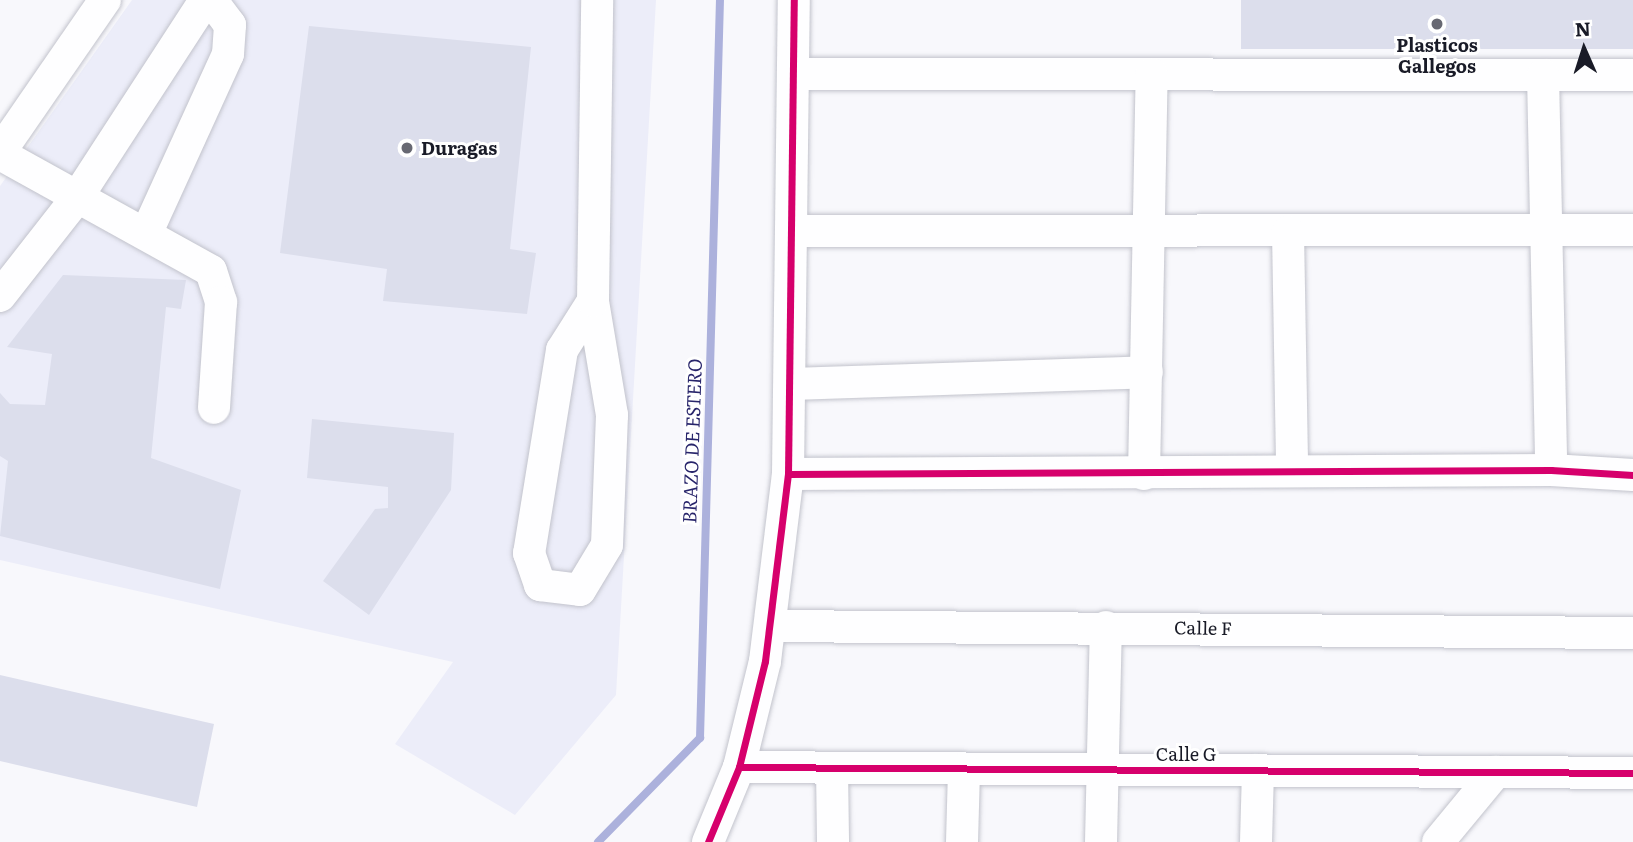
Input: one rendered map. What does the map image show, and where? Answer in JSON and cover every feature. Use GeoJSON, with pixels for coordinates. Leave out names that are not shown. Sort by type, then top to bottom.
{"type":"FeatureCollection","features":[{"type":"Feature","properties":{"kind":"street"},"geometry":{"type":"LineString","coordinates":[[106,0],[0,153],[76,198],[211,271],[218,284],[221,302],[214,408]]}},
{"type":"Feature","properties":{"kind":"street"},"geometry":{"type":"LineString","coordinates":[[0,296],[76,198],[205,0]]}},
{"type":"Feature","properties":{"kind":"street"},"geometry":{"type":"LineString","coordinates":[[146,234],[228,54],[230,24],[211,0]]}},
{"type":"Feature","properties":{"kind":"street"},"geometry":{"type":"LineString","coordinates":[[593,301],[562,350],[529,553],[540,585],[580,590],[607,545],[612,415],[593,301],[597,0]]}},
{"type":"Feature","properties":{"kind":"street"},"geometry":{"type":"LineString","coordinates":[[708,842],[739,767],[772,626],[788,474],[792,384],[794,0]]}},
{"type":"Feature","properties":{"kind":"street"},"geometry":{"type":"LineString","coordinates":[[795,74],[1633,75]]}},
{"type":"Feature","properties":{"kind":"street"},"geometry":{"type":"LineString","coordinates":[[1144,474],[1152,74]]}},
{"type":"Feature","properties":{"kind":"street"},"geometry":{"type":"LineString","coordinates":[[1543,75],[1543,229],[1551,471]]}},
{"type":"Feature","properties":{"kind":"street"},"geometry":{"type":"LineString","coordinates":[[791,231],[1633,230]]}},
{"type":"Feature","properties":{"kind":"street"},"geometry":{"type":"LineString","coordinates":[[1288,232],[1292,470]]}},
{"type":"Feature","properties":{"kind":"street"},"geometry":{"type":"LineString","coordinates":[[792,384],[1147,372]]}},
{"type":"Feature","properties":{"kind":"street"},"geometry":{"type":"LineString","coordinates":[[788,474],[1144,474],[1292,470],[1551,471],[1633,475]]}},
{"type":"Feature","properties":{"kind":"street","name":"Calle F"},"geometry":{"type":"LineString","coordinates":[[772,626],[1633,633]]}},
{"type":"Feature","properties":{"kind":"street"},"geometry":{"type":"LineString","coordinates":[[1101,842],[1106,627]]}},
{"type":"Feature","properties":{"kind":"street","name":"Calle G"},"geometry":{"type":"LineString","coordinates":[[739,767],[1633,773]]}},
{"type":"Feature","properties":{"kind":"street"},"geometry":{"type":"LineString","coordinates":[[832,768],[833,842]]}},
{"type":"Feature","properties":{"kind":"street"},"geometry":{"type":"LineString","coordinates":[[962,842],[964,769]]}},
{"type":"Feature","properties":{"kind":"street"},"geometry":{"type":"LineString","coordinates":[[1256,842],[1258,770]]}},
{"type":"Feature","properties":{"kind":"street"},"geometry":{"type":"LineString","coordinates":[[1438,842],[1496,772]]}},
{"type":"Feature","properties":{"kind":"shaded area"},"geometry":{"type":"Polygon","coordinates":[[[132,0],[656,0],[616,695],[515,815],[395,744],[453,662],[0,560],[0,186],[132,0]]]}},
{"type":"Feature","properties":{"kind":"building","name":"Plasticos Gallegos"},"geometry":{"type":"Polygon","coordinates":[[[1241,0],[1633,0],[1633,49],[1241,49],[1241,0]]]}},
{"type":"Feature","properties":{"kind":"building","name":"Duragas"},"geometry":{"type":"Polygon","coordinates":[[[309,26],[531,47],[510,249],[536,253],[527,314],[383,301],[387,269],[280,253],[309,26]]]}},
{"type":"Feature","properties":{"kind":"building"},"geometry":{"type":"Polygon","coordinates":[[[63,275],[186,280],[181,309],[166,307],[151,458],[241,490],[220,589],[0,536],[8,461],[0,456],[0,393],[10,404],[45,405],[52,354],[7,347],[63,275]]]}},
{"type":"Feature","properties":{"kind":"building"},"geometry":{"type":"Polygon","coordinates":[[[312,419],[454,433],[451,490],[369,615],[323,581],[375,509],[388,508],[388,487],[307,478],[312,419]]]}},
{"type":"Feature","properties":{"kind":"building"},"geometry":{"type":"Polygon","coordinates":[[[0,675],[214,724],[197,807],[0,761],[0,675]]]}},
{"type":"Feature","properties":{"kind":"waterway","name":"BRAZO DE ESTERO"},"geometry":{"type":"LineString","coordinates":[[598,842],[700,738],[720,0]]}},
{"type":"Feature","properties":{"kind":"cycle path"},"geometry":{"type":"LineString","coordinates":[[708,842],[739,767],[765,661],[788,474],[794,0]]}},
{"type":"Feature","properties":{"kind":"cycle path"},"geometry":{"type":"LineString","coordinates":[[788,474],[1551,470],[1633,475]]}},
{"type":"Feature","properties":{"kind":"cycle path"},"geometry":{"type":"LineString","coordinates":[[739,767],[1633,773]]}},
{"type":"Feature","properties":{"kind":"place","name":"Plasticos Gallegos"},"geometry":{"type":"Point","coordinates":[1437,24]}},
{"type":"Feature","properties":{"kind":"place","name":"Duragas"},"geometry":{"type":"Point","coordinates":[407,148]}}]}
